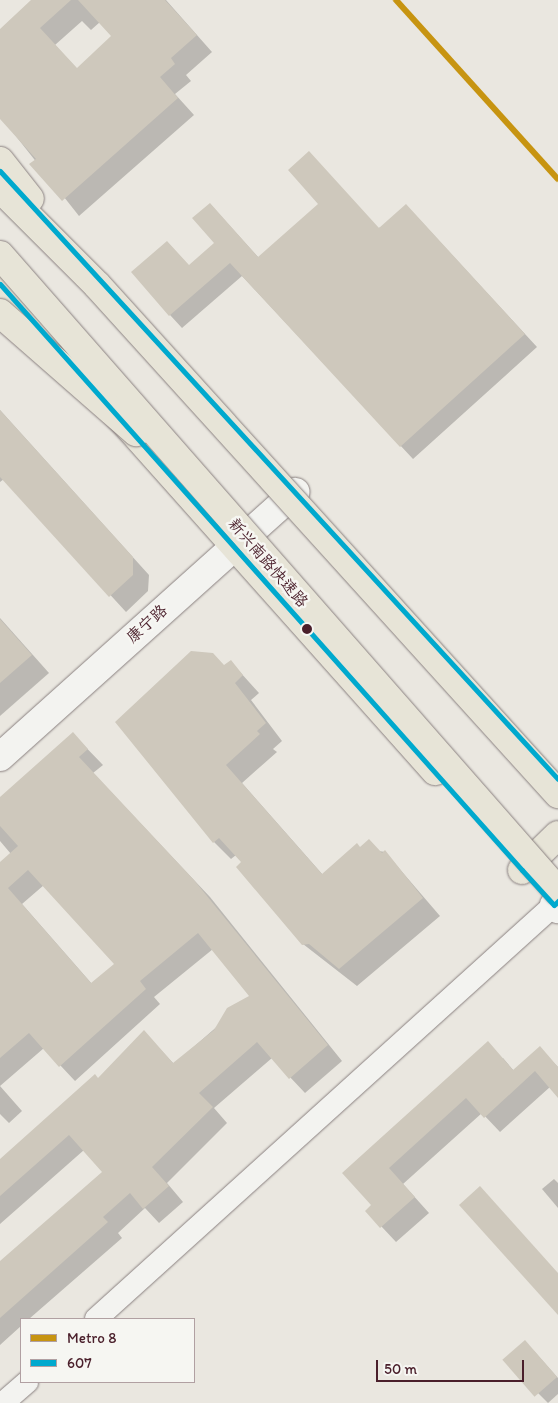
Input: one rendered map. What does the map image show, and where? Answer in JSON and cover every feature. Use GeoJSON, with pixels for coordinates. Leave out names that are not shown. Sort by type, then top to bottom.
{"type":"FeatureCollection","features":[{"type":"Feature","properties":{"kind":"main road"},"geometry":{"type":"LineString","coordinates":[[0,161],[97,285]]}},
{"type":"Feature","properties":{"kind":"main road"},"geometry":{"type":"LineString","coordinates":[[0,171],[558,779]]}},
{"type":"Feature","properties":{"kind":"main road"},"geometry":{"type":"LineString","coordinates":[[0,188],[97,285],[558,794]]}},
{"type":"Feature","properties":{"kind":"main road","name":"新兴南路快速路"},"geometry":{"type":"LineString","coordinates":[[0,255],[557,902]]}},
{"type":"Feature","properties":{"kind":"main road"},"geometry":{"type":"LineString","coordinates":[[0,284],[235,545],[522,870],[557,902]]}},
{"type":"Feature","properties":{"kind":"main road"},"geometry":{"type":"LineString","coordinates":[[0,313],[206,493]]}},
{"type":"Feature","properties":{"kind":"main road"},"geometry":{"type":"LineString","coordinates":[[522,870],[558,835]]}},
{"type":"Feature","properties":{"kind":"street","name":"康宁路"},"geometry":{"type":"LineString","coordinates":[[0,757],[295,492]]}},
{"type":"Feature","properties":{"kind":"street"},"geometry":{"type":"LineString","coordinates":[[97,1318],[557,902]]}},
{"type":"Feature","properties":{"kind":"street"},"geometry":{"type":"LineString","coordinates":[[3,1403],[26,1383]]}},
{"type":"Feature","properties":{"kind":"building"},"geometry":{"type":"Polygon","coordinates":[[[31,0],[71,0],[40,28],[77,68],[111,36],[78,0],[165,0],[197,35],[171,58],[175,64],[160,77],[178,98],[62,201],[29,164],[36,159],[0,119],[0,29],[31,0]]]}},
{"type":"Feature","properties":{"kind":"building"},"geometry":{"type":"Polygon","coordinates":[[[309,151],[379,228],[406,204],[525,334],[400,447],[230,263],[169,316],[131,272],[167,241],[189,265],[214,243],[192,218],[210,203],[258,257],[318,204],[288,170],[309,151]]]}},
{"type":"Feature","properties":{"kind":"building"},"geometry":{"type":"Polygon","coordinates":[[[0,410],[133,557],[133,575],[109,597],[0,477],[0,410]]]}},
{"type":"Feature","properties":{"kind":"building"},"geometry":{"type":"Polygon","coordinates":[[[0,619],[32,655],[0,683],[0,619]]]}},
{"type":"Feature","properties":{"kind":"building"},"geometry":{"type":"Polygon","coordinates":[[[191,651],[213,653],[224,665],[231,660],[243,675],[235,683],[266,723],[257,731],[260,734],[226,765],[322,874],[357,843],[360,847],[369,839],[382,853],[385,850],[423,898],[339,969],[309,944],[302,945],[236,867],[241,862],[219,838],[213,843],[115,722],[191,651]]]}},
{"type":"Feature","properties":{"kind":"building"},"geometry":{"type":"Polygon","coordinates":[[[73,732],[88,749],[79,757],[194,880],[328,1045],[289,1079],[257,1042],[199,1093],[213,1107],[152,1167],[169,1186],[143,1209],[130,1193],[103,1217],[108,1222],[0,1318],[0,1261],[102,1172],[69,1135],[0,1196],[0,1159],[95,1074],[98,1078],[144,1030],[173,1063],[214,1030],[227,1008],[249,996],[198,933],[140,981],[146,989],[59,1067],[29,1033],[0,1058],[0,862],[18,846],[0,826],[0,797],[73,732]],[[28,870],[8,888],[91,983],[114,964],[28,870]]]}},
{"type":"Feature","properties":{"kind":"building"},"geometry":{"type":"Polygon","coordinates":[[[488,1041],[513,1070],[540,1046],[558,1067],[558,1098],[535,1071],[484,1118],[466,1098],[389,1168],[415,1197],[380,1228],[365,1211],[371,1205],[342,1173],[488,1041]]]}},
{"type":"Feature","properties":{"kind":"building"},"geometry":{"type":"Polygon","coordinates":[[[480,1186],[558,1273],[558,1315],[459,1205],[480,1186]]]}},
{"type":"Feature","properties":{"kind":"building"},"geometry":{"type":"Polygon","coordinates":[[[525,1340],[557,1377],[535,1397],[502,1360],[525,1340]]]}},
{"type":"Feature","properties":{"kind":"metro line","name":"8"},"geometry":{"type":"LineString","coordinates":[[396,0],[558,179]]}},
{"type":"Feature","properties":{"kind":"transit line","name":"607"},"geometry":{"type":"LineString","coordinates":[[0,171],[558,779]]}},
{"type":"Feature","properties":{"kind":"transit line","name":"607"},"geometry":{"type":"LineString","coordinates":[[0,284],[522,870],[554,905],[558,901]]}}]}
